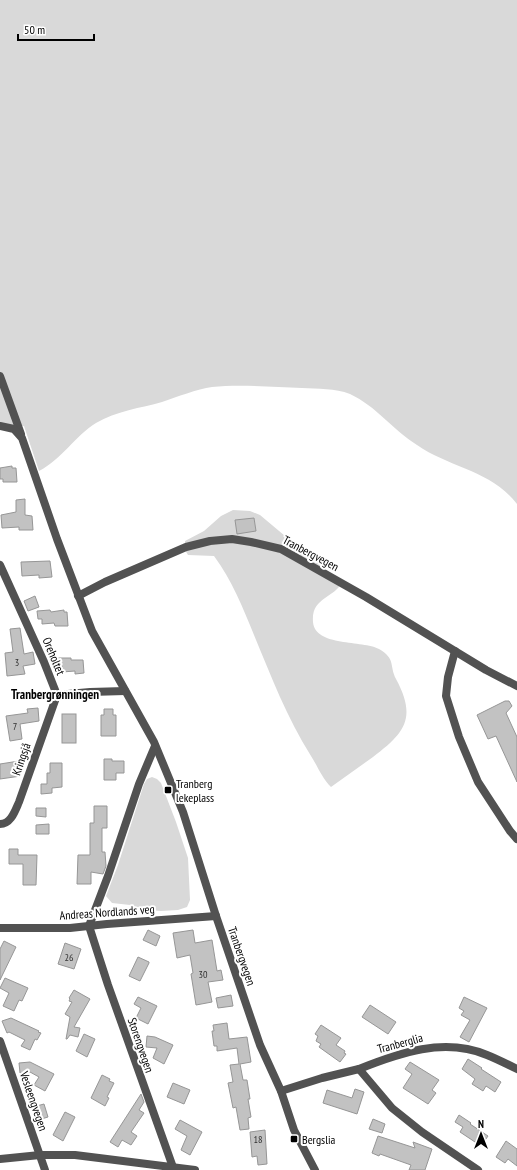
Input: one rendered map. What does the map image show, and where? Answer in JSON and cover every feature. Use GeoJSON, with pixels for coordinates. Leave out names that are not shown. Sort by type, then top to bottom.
{"type":"FeatureCollection","features":[{"type":"Feature","properties":{"kind":"street","name":"Tranbergvegen"},"geometry":{"type":"LineString","coordinates":[[0,376],[57,538],[92,631],[155,746],[183,812],[216,916],[260,1045],[281,1091],[294,1130],[315,1170]]}},
{"type":"Feature","properties":{"kind":"street","name":"Tranbergvegen"},"geometry":{"type":"LineString","coordinates":[[0,426],[14,429],[22,438]]}},
{"type":"Feature","properties":{"kind":"street","name":"Tranbergvegen"},"geometry":{"type":"LineString","coordinates":[[78,596],[112,579],[186,548],[210,541],[232,539],[251,542],[281,549],[366,597],[486,670],[517,686]]}},
{"type":"Feature","properties":{"kind":"street","name":"Oreholtet"},"geometry":{"type":"LineString","coordinates":[[0,565],[44,662],[57,695]]}},
{"type":"Feature","properties":{"kind":"street"},"geometry":{"type":"LineString","coordinates":[[455,651],[448,677],[446,696],[459,737],[478,782],[510,831],[517,839]]}},
{"type":"Feature","properties":{"kind":"street"},"geometry":{"type":"LineString","coordinates":[[57,695],[125,691]]}},
{"type":"Feature","properties":{"kind":"street","name":"Kringsjå"},"geometry":{"type":"LineString","coordinates":[[0,824],[3,824],[11,818],[57,695]]}},
{"type":"Feature","properties":{"kind":"street"},"geometry":{"type":"LineString","coordinates":[[89,926],[108,876],[139,784],[155,746]]}},
{"type":"Feature","properties":{"kind":"street","name":"Andreas Nordlands veg"},"geometry":{"type":"LineString","coordinates":[[0,928],[70,928],[216,916]]}},
{"type":"Feature","properties":{"kind":"street","name":"Storengvegen"},"geometry":{"type":"LineString","coordinates":[[89,926],[110,992],[174,1169]]}},
{"type":"Feature","properties":{"kind":"street","name":"Vesleengvegen"},"geometry":{"type":"LineString","coordinates":[[0,1040],[45,1170]]}},
{"type":"Feature","properties":{"kind":"street","name":"Tranberglia"},"geometry":{"type":"LineString","coordinates":[[281,1091],[322,1078],[359,1069],[392,1056],[437,1047],[460,1048],[485,1054],[517,1069]]}},
{"type":"Feature","properties":{"kind":"street"},"geometry":{"type":"LineString","coordinates":[[359,1069],[392,1108],[422,1132],[478,1170]]}},
{"type":"Feature","properties":{"kind":"street"},"geometry":{"type":"LineString","coordinates":[[0,1159],[40,1155],[75,1155],[174,1169],[195,1170]]}},
{"type":"Feature","properties":{"kind":"shaded area"},"geometry":{"type":"Polygon","coordinates":[[[0,0],[517,0],[517,504],[507,493],[483,476],[430,453],[417,445],[359,399],[344,392],[326,389],[234,386],[212,387],[194,391],[162,402],[120,413],[96,423],[81,434],[55,460],[39,471],[24,426],[0,425],[0,0]]]}},
{"type":"Feature","properties":{"kind":"shaded area"},"geometry":{"type":"Polygon","coordinates":[[[233,510],[250,511],[260,515],[322,567],[343,581],[339,587],[319,603],[316,608],[313,614],[313,622],[316,630],[322,636],[341,642],[372,646],[388,656],[406,704],[404,724],[400,732],[393,740],[373,757],[331,787],[325,780],[302,742],[287,712],[232,584],[214,556],[188,555],[185,550],[185,541],[204,531],[221,516],[233,510]]]}},
{"type":"Feature","properties":{"kind":"shaded area"},"geometry":{"type":"Polygon","coordinates":[[[152,777],[161,783],[188,858],[190,900],[187,907],[178,910],[147,910],[130,905],[112,903],[106,896],[118,865],[144,784],[147,779],[152,777]]]}},
{"type":"Feature","properties":{"kind":"building"},"geometry":{"type":"Polygon","coordinates":[[[12,466],[12,468],[16,468],[17,482],[3,482],[3,479],[0,479],[0,468],[12,466]]]}},
{"type":"Feature","properties":{"kind":"building"},"geometry":{"type":"Polygon","coordinates":[[[25,499],[25,515],[32,516],[33,530],[19,530],[19,527],[2,528],[1,515],[16,512],[16,500],[25,499]]]}},
{"type":"Feature","properties":{"kind":"building"},"geometry":{"type":"Polygon","coordinates":[[[254,518],[256,531],[237,534],[235,520],[254,518]]]}},
{"type":"Feature","properties":{"kind":"building"},"geometry":{"type":"Polygon","coordinates":[[[50,561],[52,577],[39,578],[39,575],[22,576],[21,562],[50,561]]]}},
{"type":"Feature","properties":{"kind":"building"},"geometry":{"type":"Polygon","coordinates":[[[35,596],[39,607],[28,611],[24,601],[35,596]]]}},
{"type":"Feature","properties":{"kind":"building"},"geometry":{"type":"Polygon","coordinates":[[[50,610],[51,612],[64,610],[64,612],[67,612],[68,626],[55,626],[54,623],[42,624],[42,619],[38,619],[37,611],[50,610]]]}},
{"type":"Feature","properties":{"kind":"building"},"geometry":{"type":"Polygon","coordinates":[[[20,628],[24,654],[33,652],[35,664],[23,666],[25,674],[7,676],[5,653],[13,652],[10,629],[20,628]]]}},
{"type":"Feature","properties":{"kind":"building"},"geometry":{"type":"Polygon","coordinates":[[[58,658],[83,660],[84,673],[75,674],[75,671],[62,672],[62,666],[58,667],[58,658]]]}},
{"type":"Feature","properties":{"kind":"building"},"geometry":{"type":"Polygon","coordinates":[[[505,701],[509,701],[512,706],[506,713],[517,737],[517,782],[496,736],[488,739],[477,715],[505,701]]]}},
{"type":"Feature","properties":{"kind":"building"},"geometry":{"type":"Polygon","coordinates":[[[38,708],[39,721],[20,724],[22,739],[10,741],[6,716],[28,713],[27,709],[38,708]]]}},
{"type":"Feature","properties":{"kind":"building"},"geometry":{"type":"Polygon","coordinates":[[[104,709],[113,709],[113,715],[116,715],[116,736],[101,736],[101,715],[104,715],[104,709]]]}},
{"type":"Feature","properties":{"kind":"building"},"geometry":{"type":"Polygon","coordinates":[[[62,714],[76,714],[76,743],[62,743],[62,714]]]}},
{"type":"Feature","properties":{"kind":"building"},"geometry":{"type":"Polygon","coordinates":[[[104,759],[124,761],[124,773],[116,773],[116,780],[104,780],[104,759]]]}},
{"type":"Feature","properties":{"kind":"building"},"geometry":{"type":"Polygon","coordinates":[[[19,761],[21,776],[0,779],[0,764],[19,761]]]}},
{"type":"Feature","properties":{"kind":"building"},"geometry":{"type":"Polygon","coordinates":[[[50,763],[62,763],[62,787],[52,788],[52,793],[41,794],[41,784],[47,784],[47,773],[50,773],[50,763]]]}},
{"type":"Feature","properties":{"kind":"building"},"geometry":{"type":"Polygon","coordinates":[[[94,806],[107,806],[107,828],[102,828],[102,852],[105,852],[106,866],[103,874],[91,872],[91,884],[77,884],[78,855],[90,855],[90,823],[94,823],[94,806]]]}},
{"type":"Feature","properties":{"kind":"building"},"geometry":{"type":"Polygon","coordinates":[[[36,808],[46,808],[46,817],[36,816],[36,808]]]}},
{"type":"Feature","properties":{"kind":"building"},"geometry":{"type":"Polygon","coordinates":[[[49,824],[49,834],[36,834],[36,825],[49,824]]]}},
{"type":"Feature","properties":{"kind":"building"},"geometry":{"type":"Polygon","coordinates":[[[9,849],[18,849],[18,855],[37,855],[36,885],[23,885],[23,864],[9,864],[9,849]]]}},
{"type":"Feature","properties":{"kind":"building"},"geometry":{"type":"Polygon","coordinates":[[[148,930],[160,936],[156,946],[143,940],[148,930]]]}},
{"type":"Feature","properties":{"kind":"building"},"geometry":{"type":"Polygon","coordinates":[[[193,930],[195,943],[212,940],[217,971],[221,970],[223,980],[208,982],[212,1002],[196,1005],[191,974],[193,973],[190,955],[177,958],[173,933],[193,930]]]}},
{"type":"Feature","properties":{"kind":"building"},"geometry":{"type":"Polygon","coordinates":[[[4,941],[16,947],[0,980],[0,949],[4,941]]]}},
{"type":"Feature","properties":{"kind":"building"},"geometry":{"type":"Polygon","coordinates":[[[65,943],[81,949],[74,969],[58,964],[65,943]]]}},
{"type":"Feature","properties":{"kind":"building"},"geometry":{"type":"Polygon","coordinates":[[[138,957],[149,962],[140,981],[129,976],[138,957]]]}},
{"type":"Feature","properties":{"kind":"building"},"geometry":{"type":"Polygon","coordinates":[[[5,978],[28,988],[22,1001],[19,1000],[14,1011],[3,1006],[9,993],[0,988],[5,978]]]}},
{"type":"Feature","properties":{"kind":"building"},"geometry":{"type":"Polygon","coordinates":[[[74,990],[90,999],[74,1027],[80,1028],[78,1037],[70,1035],[66,1039],[70,1017],[65,1014],[72,1002],[69,1001],[69,998],[74,990]]]}},
{"type":"Feature","properties":{"kind":"building"},"geometry":{"type":"Polygon","coordinates":[[[231,995],[233,1006],[218,1008],[216,998],[231,995]]]}},
{"type":"Feature","properties":{"kind":"building"},"geometry":{"type":"Polygon","coordinates":[[[138,997],[157,1006],[148,1024],[136,1018],[141,1008],[134,1004],[138,997]]]}},
{"type":"Feature","properties":{"kind":"building"},"geometry":{"type":"Polygon","coordinates":[[[464,997],[487,1008],[469,1042],[460,1037],[470,1020],[461,1015],[464,1011],[459,1008],[464,997]]]}},
{"type":"Feature","properties":{"kind":"building"},"geometry":{"type":"Polygon","coordinates":[[[370,1005],[396,1022],[388,1034],[362,1017],[370,1005]]]}},
{"type":"Feature","properties":{"kind":"building"},"geometry":{"type":"Polygon","coordinates":[[[11,1018],[41,1033],[37,1040],[35,1039],[30,1050],[21,1046],[25,1040],[9,1032],[7,1033],[2,1021],[11,1018]]]}},
{"type":"Feature","properties":{"kind":"building"},"geometry":{"type":"Polygon","coordinates":[[[227,1023],[229,1039],[247,1037],[251,1062],[240,1064],[243,1080],[247,1080],[250,1099],[248,1099],[251,1117],[248,1118],[249,1129],[240,1130],[236,1107],[233,1108],[228,1083],[233,1082],[230,1065],[239,1064],[237,1048],[217,1051],[217,1046],[214,1046],[212,1031],[214,1031],[213,1025],[227,1023]]]}},
{"type":"Feature","properties":{"kind":"building"},"geometry":{"type":"Polygon","coordinates":[[[321,1025],[341,1038],[336,1045],[345,1051],[344,1053],[346,1054],[340,1062],[319,1047],[321,1044],[316,1041],[318,1036],[315,1034],[321,1025]]]}},
{"type":"Feature","properties":{"kind":"building"},"geometry":{"type":"Polygon","coordinates":[[[84,1034],[95,1039],[87,1057],[76,1051],[84,1034]]]}},
{"type":"Feature","properties":{"kind":"building"},"geometry":{"type":"Polygon","coordinates":[[[147,1036],[155,1037],[173,1045],[164,1064],[153,1058],[157,1048],[146,1047],[147,1036]]]}},
{"type":"Feature","properties":{"kind":"building"},"geometry":{"type":"Polygon","coordinates":[[[468,1059],[501,1082],[495,1092],[486,1086],[483,1091],[472,1084],[475,1079],[462,1069],[468,1059]]]}},
{"type":"Feature","properties":{"kind":"building"},"geometry":{"type":"Polygon","coordinates":[[[30,1062],[54,1074],[45,1091],[34,1085],[39,1077],[30,1072],[20,1073],[19,1063],[30,1062]]]}},
{"type":"Feature","properties":{"kind":"building"},"geometry":{"type":"Polygon","coordinates":[[[410,1062],[439,1080],[432,1090],[436,1093],[428,1104],[403,1088],[412,1074],[405,1069],[410,1062]]]}},
{"type":"Feature","properties":{"kind":"building"},"geometry":{"type":"Polygon","coordinates":[[[102,1075],[114,1083],[107,1097],[109,1098],[105,1106],[91,1098],[102,1075]]]}},
{"type":"Feature","properties":{"kind":"building"},"geometry":{"type":"Polygon","coordinates":[[[173,1083],[190,1090],[184,1104],[167,1097],[173,1083]]]}},
{"type":"Feature","properties":{"kind":"building"},"geometry":{"type":"Polygon","coordinates":[[[355,1089],[364,1092],[357,1114],[323,1103],[327,1090],[352,1098],[355,1089]]]}},
{"type":"Feature","properties":{"kind":"building"},"geometry":{"type":"Polygon","coordinates":[[[141,1094],[144,1102],[139,1110],[144,1113],[131,1132],[137,1136],[131,1145],[122,1140],[118,1147],[110,1142],[141,1094]]]}},
{"type":"Feature","properties":{"kind":"building"},"geometry":{"type":"Polygon","coordinates":[[[44,1104],[48,1117],[38,1120],[33,1107],[44,1104]]]}},
{"type":"Feature","properties":{"kind":"building"},"geometry":{"type":"Polygon","coordinates":[[[65,1112],[75,1117],[63,1141],[53,1135],[65,1112]]]}},
{"type":"Feature","properties":{"kind":"building"},"geometry":{"type":"Polygon","coordinates":[[[459,1115],[488,1136],[481,1146],[460,1132],[463,1127],[455,1122],[459,1115]]]}},
{"type":"Feature","properties":{"kind":"building"},"geometry":{"type":"Polygon","coordinates":[[[373,1119],[385,1124],[382,1133],[369,1129],[373,1119]]]}},
{"type":"Feature","properties":{"kind":"building"},"geometry":{"type":"Polygon","coordinates":[[[180,1120],[202,1132],[190,1155],[181,1150],[187,1136],[175,1129],[180,1120]]]}},
{"type":"Feature","properties":{"kind":"building"},"geometry":{"type":"Polygon","coordinates":[[[265,1130],[267,1164],[258,1165],[257,1156],[252,1157],[250,1132],[265,1130]]]}},
{"type":"Feature","properties":{"kind":"building"},"geometry":{"type":"Polygon","coordinates":[[[378,1136],[415,1148],[413,1142],[432,1149],[425,1170],[409,1170],[411,1165],[380,1154],[379,1156],[372,1153],[378,1136]]]}},
{"type":"Feature","properties":{"kind":"building"},"geometry":{"type":"Polygon","coordinates":[[[506,1141],[517,1149],[517,1166],[508,1159],[505,1163],[496,1157],[506,1141]]]}},
{"type":"Feature","properties":{"kind":"place","name":"Tranberg lekeplass"},"geometry":{"type":"Point","coordinates":[168,790]}},
{"type":"Feature","properties":{"kind":"place","name":"Bergslia"},"geometry":{"type":"Point","coordinates":[294,1139]}},
{"type":"Feature","properties":{"kind":"district","name":"Tranbergrønningen"},"geometry":{"type":"Point","coordinates":[55,694]}}]}
